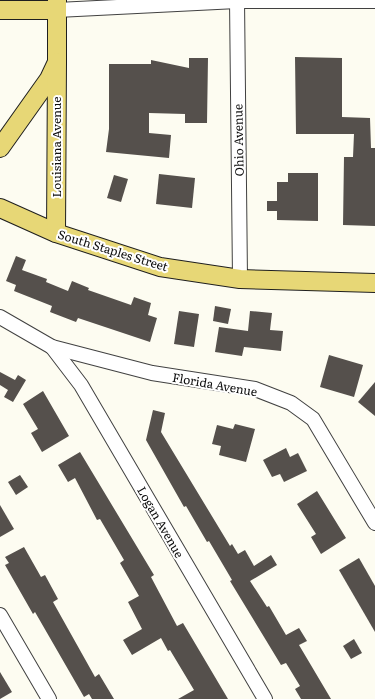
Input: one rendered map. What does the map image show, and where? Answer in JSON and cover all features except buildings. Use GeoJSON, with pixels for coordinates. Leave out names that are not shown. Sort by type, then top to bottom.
{"type":"FeatureCollection","features":[{"type":"Feature","properties":{"kind":"main road"},"geometry":{"type":"LineString","coordinates":[[0,10],[57,5]]}},
{"type":"Feature","properties":{"kind":"main road","name":"Louisiana Avenue"},"geometry":{"type":"LineString","coordinates":[[56,233],[57,5]]}},
{"type":"Feature","properties":{"kind":"main road","name":"Louisiana Avenue"},"geometry":{"type":"LineString","coordinates":[[0,148],[49,79],[57,62]]}},
{"type":"Feature","properties":{"kind":"main road","name":"South Staples Street"},"geometry":{"type":"LineString","coordinates":[[0,208],[56,233],[160,267],[240,279],[375,283]]}},
{"type":"Feature","properties":{"kind":"street"},"geometry":{"type":"LineString","coordinates":[[57,5],[237,0],[375,1]]}},
{"type":"Feature","properties":{"kind":"street","name":"Ohio Avenue"},"geometry":{"type":"LineString","coordinates":[[237,0],[240,279]]}},
{"type":"Feature","properties":{"kind":"street","name":"Florida Avenue"},"geometry":{"type":"LineString","coordinates":[[0,317],[52,347],[152,373],[255,389],[291,403],[313,419],[375,523]]}},
{"type":"Feature","properties":{"kind":"street","name":"Logan Avenue"},"geometry":{"type":"LineString","coordinates":[[52,347],[81,385],[265,699]]}},
{"type":"Feature","properties":{"kind":"street"},"geometry":{"type":"LineString","coordinates":[[0,615],[49,699]]}}]}
